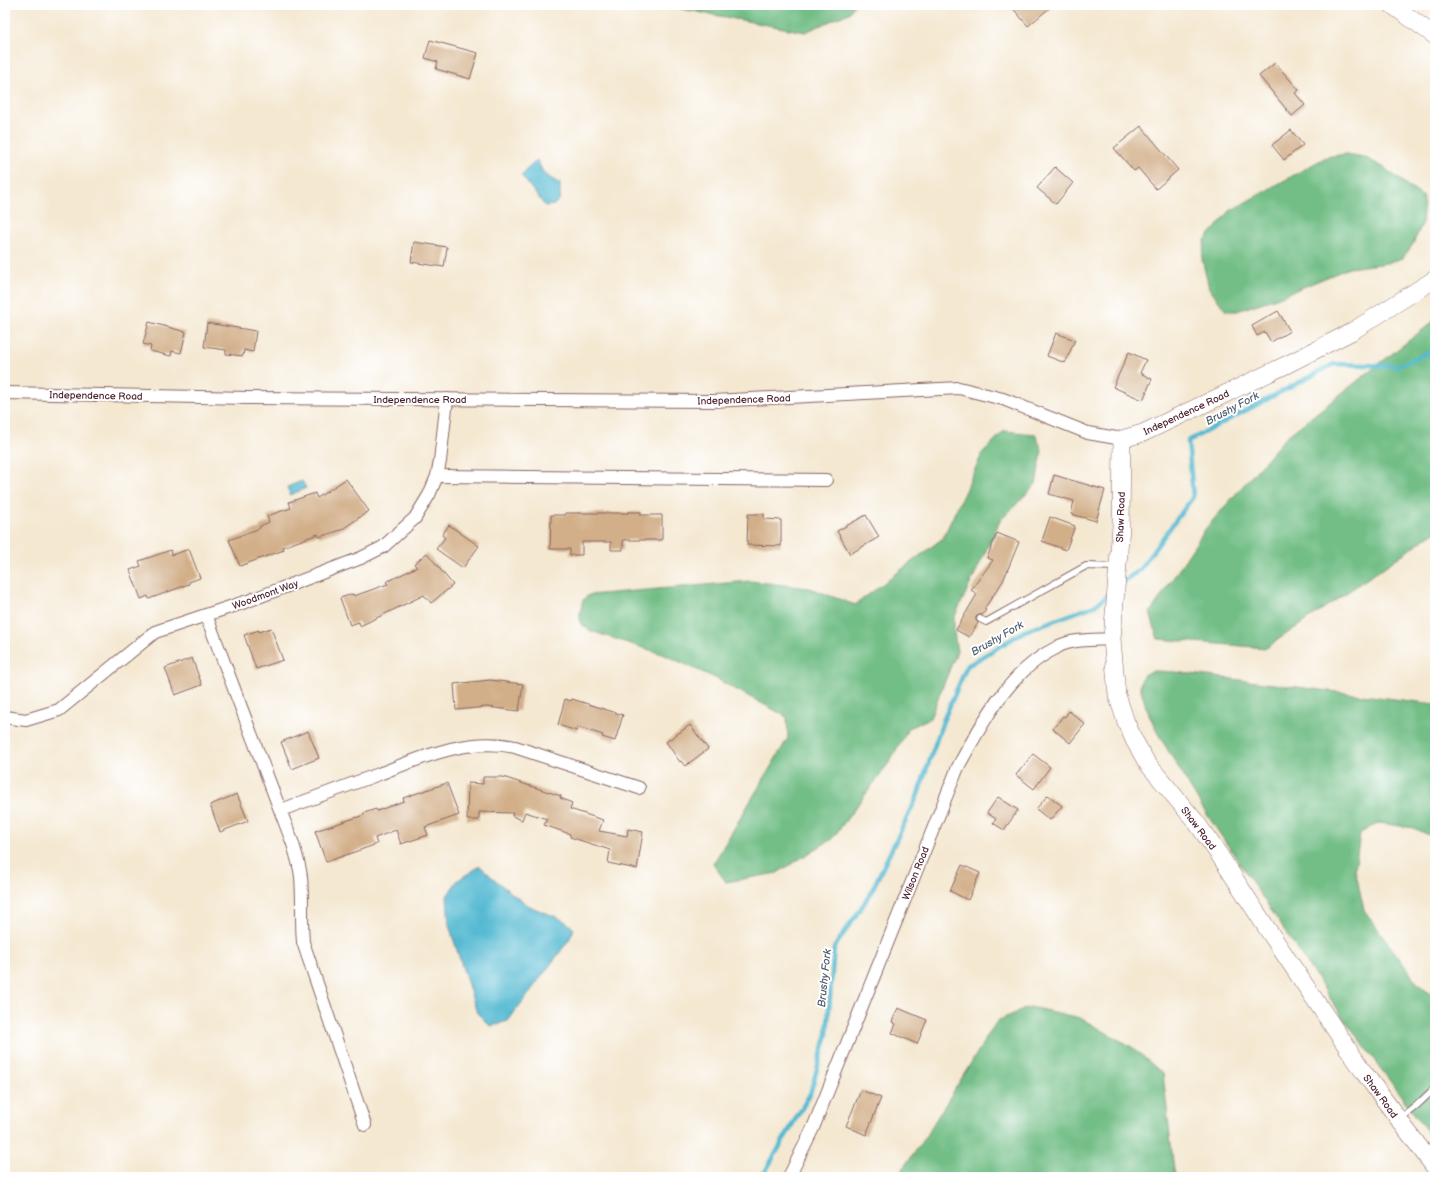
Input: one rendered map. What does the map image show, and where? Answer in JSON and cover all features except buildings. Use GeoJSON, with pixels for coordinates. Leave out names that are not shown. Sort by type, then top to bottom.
{"type":"FeatureCollection","features":[{"type":"Feature","properties":{"kind":"main road"},"geometry":{"type":"LineString","coordinates":[[1392,5],[1435,36]]}},
{"type":"Feature","properties":{"kind":"main road","name":"Independence Road"},"geometry":{"type":"LineString","coordinates":[[1122,439],[1143,433],[1288,364],[1351,332],[1435,279]]}},
{"type":"Feature","properties":{"kind":"main road","name":"Shaw Road"},"geometry":{"type":"LineString","coordinates":[[1122,439],[1121,526],[1112,640],[1117,695],[1126,722],[1147,763],[1196,822],[1218,853],[1276,944],[1365,1074],[1435,1168]]}},
{"type":"Feature","properties":{"kind":"street","name":"Independence Road"},"geometry":{"type":"LineString","coordinates":[[5,393],[240,398],[713,401],[959,388],[1003,399],[1088,433],[1122,439]]}},
{"type":"Feature","properties":{"kind":"street","name":"Woodmont Way"},"geometry":{"type":"LineString","coordinates":[[5,717],[26,720],[59,710],[155,632],[248,601],[361,558],[383,547],[415,518],[429,495],[437,476],[444,434],[447,399]]}},
{"type":"Feature","properties":{"kind":"street"},"geometry":{"type":"LineString","coordinates":[[437,476],[826,480]]}},
{"type":"Feature","properties":{"kind":"street"},"geometry":{"type":"LineString","coordinates":[[206,614],[281,810],[298,860],[301,877],[303,942],[365,1125]]}},
{"type":"Feature","properties":{"kind":"street","name":"Wilson Road"},"geometry":{"type":"LineString","coordinates":[[789,1177],[813,1128],[958,767],[977,734],[996,704],[1013,682],[1030,664],[1046,653],[1066,643],[1112,640]]}},
{"type":"Feature","properties":{"kind":"street"},"geometry":{"type":"LineString","coordinates":[[281,810],[442,751],[478,744],[502,744],[515,746],[639,788]]}},
{"type":"Feature","properties":{"kind":"lane"},"geometry":{"type":"LineString","coordinates":[[980,619],[986,622],[1086,566],[1118,567]]}},
{"type":"Feature","properties":{"kind":"lane"},"geometry":{"type":"LineString","coordinates":[[1398,1120],[1435,1088]]}},
{"type":"Feature","properties":{"kind":"green space"},"geometry":{"type":"Polygon","coordinates":[[[661,5],[854,5],[849,13],[805,32],[661,5]]]}},
{"type":"Feature","properties":{"kind":"green space"},"geometry":{"type":"Polygon","coordinates":[[[1346,154],[1364,157],[1383,167],[1424,198],[1422,224],[1413,244],[1403,258],[1387,263],[1349,268],[1279,297],[1237,311],[1226,311],[1209,288],[1202,259],[1205,240],[1230,211],[1326,157],[1346,154]]]}},
{"type":"Feature","properties":{"kind":"green space"},"geometry":{"type":"Polygon","coordinates":[[[1435,320],[1435,532],[1266,648],[1158,639],[1150,613],[1206,528],[1286,437],[1435,320]]]}},
{"type":"Feature","properties":{"kind":"green space"},"geometry":{"type":"Polygon","coordinates":[[[1004,431],[1035,434],[1042,450],[1036,484],[1000,521],[954,618],[954,632],[957,651],[930,718],[909,728],[888,764],[832,839],[777,873],[726,882],[713,864],[788,738],[787,717],[713,677],[665,655],[591,631],[580,623],[580,613],[583,600],[589,595],[750,581],[809,588],[855,605],[943,538],[983,452],[1004,431]]]}},
{"type":"Feature","properties":{"kind":"green space"},"geometry":{"type":"Polygon","coordinates":[[[1154,671],[1175,672],[1435,704],[1435,838],[1414,828],[1379,823],[1360,833],[1355,869],[1364,910],[1418,984],[1435,998],[1435,1142],[1342,1016],[1202,807],[1157,732],[1146,707],[1140,686],[1143,675],[1154,671]]]}},
{"type":"Feature","properties":{"kind":"green space"},"geometry":{"type":"Polygon","coordinates":[[[1030,1007],[1080,1018],[1132,1047],[1163,1074],[1176,1177],[897,1177],[927,1134],[997,1021],[1030,1007]]]}},
{"type":"Feature","properties":{"kind":"water"},"geometry":{"type":"Polygon","coordinates":[[[537,160],[544,174],[560,184],[560,199],[554,205],[545,206],[521,175],[537,160]]]}},
{"type":"Feature","properties":{"kind":"water"},"geometry":{"type":"Polygon","coordinates":[[[302,481],[306,488],[290,495],[287,487],[302,481]]]}},
{"type":"Feature","properties":{"kind":"water"},"geometry":{"type":"Polygon","coordinates":[[[480,866],[503,887],[528,905],[558,918],[569,924],[574,929],[569,940],[508,1021],[490,1026],[477,1013],[449,925],[447,896],[458,880],[480,866]]]}},
{"type":"Feature","properties":{"kind":"waterway","name":"Brushy Fork"},"geometry":{"type":"LineString","coordinates":[[1121,584],[1139,570],[1193,497],[1188,441],[1334,364],[1397,366],[1435,350]]}},
{"type":"Feature","properties":{"kind":"waterway","name":"Brushy Fork"},"geometry":{"type":"LineString","coordinates":[[762,1177],[810,1094],[827,1034],[834,948],[869,896],[917,797],[943,721],[967,666],[1025,631],[1094,606],[1111,593]]}}]}
